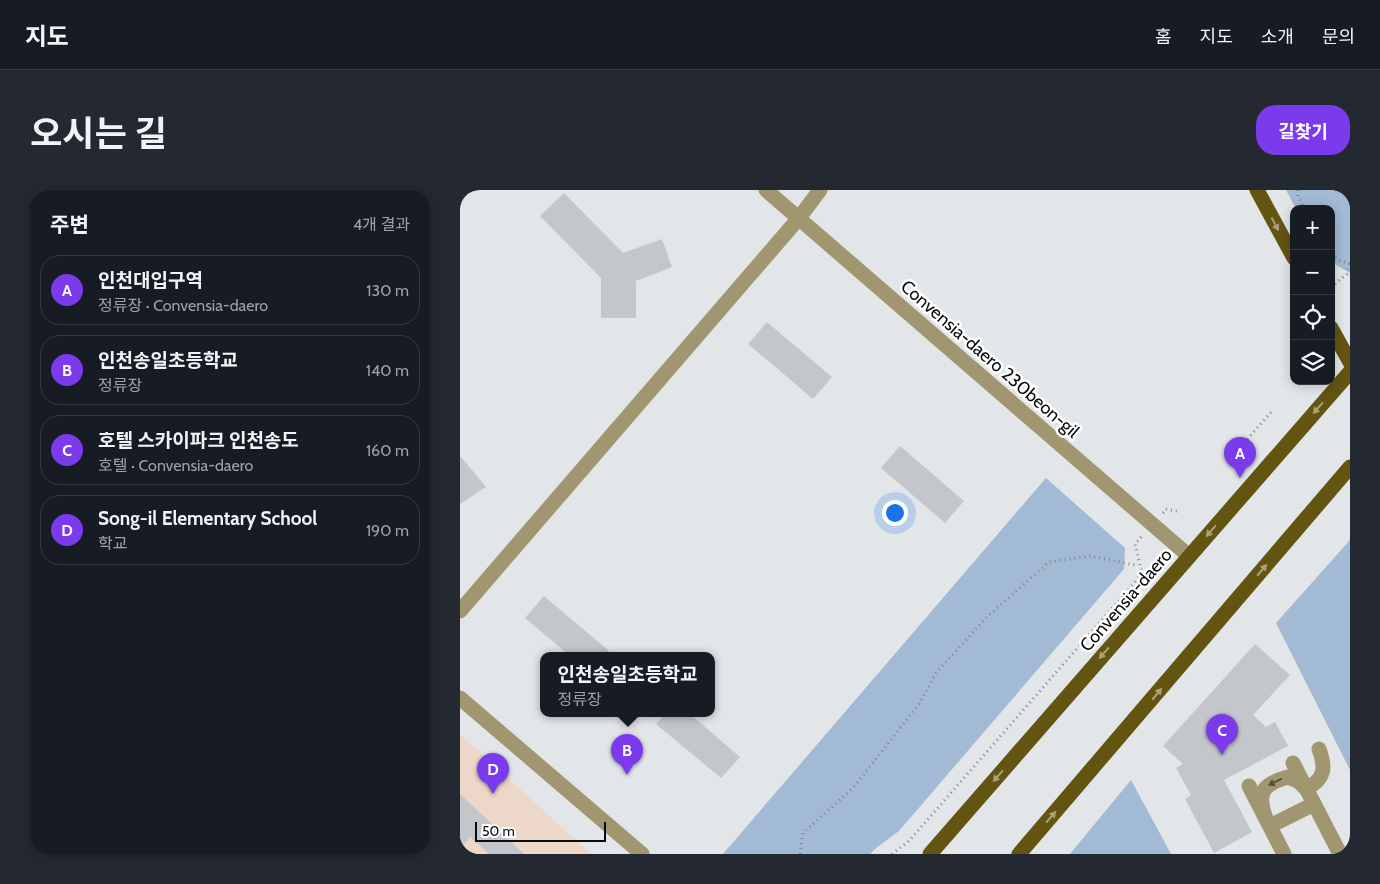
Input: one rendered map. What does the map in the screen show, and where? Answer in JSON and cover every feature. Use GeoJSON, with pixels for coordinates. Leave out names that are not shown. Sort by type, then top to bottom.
{"type":"FeatureCollection","features":[{"type":"Feature","properties":{"kind":"main road"},"geometry":{"type":"LineString","coordinates":[[1257,190],[1290,251]]}},
{"type":"Feature","properties":{"kind":"main road"},"geometry":{"type":"LineString","coordinates":[[1335,335],[1350,362]]}},
{"type":"Feature","properties":{"kind":"main road","name":"Convensia-daero"},"geometry":{"type":"LineString","coordinates":[[930,854],[1350,372]]}},
{"type":"Feature","properties":{"kind":"main road"},"geometry":{"type":"LineString","coordinates":[[1019,854],[1350,468]]}},
{"type":"Feature","properties":{"kind":"street","name":"Convensia-daero 230beon-gil"},"geometry":{"type":"LineString","coordinates":[[766,190],[1189,556]]}},
{"type":"Feature","properties":{"kind":"street"},"geometry":{"type":"LineString","coordinates":[[460,611],[799,218],[820,190]]}},
{"type":"Feature","properties":{"kind":"street"},"geometry":{"type":"LineString","coordinates":[[460,698],[642,854]]}},
{"type":"Feature","properties":{"kind":"street"},"geometry":{"type":"LineString","coordinates":[[1267,821],[1310,796],[1321,776],[1323,764],[1319,749]]}},
{"type":"Feature","properties":{"kind":"street"},"geometry":{"type":"LineString","coordinates":[[1293,763],[1340,854]]}},
{"type":"Feature","properties":{"kind":"street"},"geometry":{"type":"LineString","coordinates":[[1267,821],[1261,805],[1261,798],[1267,786],[1288,777],[1298,781],[1310,796]]}},
{"type":"Feature","properties":{"kind":"street"},"geometry":{"type":"LineString","coordinates":[[1249,786],[1284,854]]}},
{"type":"Feature","properties":{"kind":"path"},"geometry":{"type":"LineString","coordinates":[[1298,190],[1298,196],[1302,205]]}},
{"type":"Feature","properties":{"kind":"path"},"geometry":{"type":"LineString","coordinates":[[1335,257],[1350,263],[1348,274],[1335,284]]}},
{"type":"Feature","properties":{"kind":"path"},"geometry":{"type":"LineString","coordinates":[[1244,443],[1272,411]]}},
{"type":"Feature","properties":{"kind":"path"},"geometry":{"type":"LineString","coordinates":[[1166,509],[1180,512]]}},
{"type":"Feature","properties":{"kind":"path"},"geometry":{"type":"LineString","coordinates":[[892,854],[909,842],[1142,574],[1135,544]]}},
{"type":"Feature","properties":{"kind":"path"},"geometry":{"type":"LineString","coordinates":[[800,854],[803,833],[853,788],[919,704],[936,673],[987,617],[1048,562],[1091,556],[1135,565]]}},
{"type":"Feature","properties":{"kind":"shaded area"},"geometry":{"type":"Polygon","coordinates":[[[1286,190],[1350,190],[1350,273],[1335,264],[1335,205],[1294,205],[1286,190]]]}},
{"type":"Feature","properties":{"kind":"shaded area"},"geometry":{"type":"Polygon","coordinates":[[[1046,478],[1125,548],[1124,569],[899,831],[870,854],[723,854],[1046,478]]]}},
{"type":"Feature","properties":{"kind":"shaded area"},"geometry":{"type":"Polygon","coordinates":[[[1350,540],[1350,770],[1276,623],[1350,540]]]}},
{"type":"Feature","properties":{"kind":"shaded area"},"geometry":{"type":"Polygon","coordinates":[[[460,734],[591,854],[460,854],[460,734]]]}},
{"type":"Feature","properties":{"kind":"shaded area"},"geometry":{"type":"Polygon","coordinates":[[[1131,780],[1171,854],[1070,854],[1131,780]]]}},
{"type":"Feature","properties":{"kind":"building"},"geometry":{"type":"Polygon","coordinates":[[[564,193],[623,253],[662,239],[672,267],[636,281],[636,318],[601,318],[601,278],[540,216],[564,193]]]}},
{"type":"Feature","properties":{"kind":"building"},"geometry":{"type":"Polygon","coordinates":[[[767,322],[832,377],[813,399],[748,344],[767,322]]]}},
{"type":"Feature","properties":{"kind":"building"},"geometry":{"type":"Polygon","coordinates":[[[900,446],[964,501],[945,523],[881,468],[900,446]]]}},
{"type":"Feature","properties":{"kind":"building"},"geometry":{"type":"Polygon","coordinates":[[[460,458],[486,487],[460,504],[460,458]]]}},
{"type":"Feature","properties":{"kind":"building"},"geometry":{"type":"Polygon","coordinates":[[[544,596],[609,651],[565,652],[525,618],[544,596]]]}},
{"type":"Feature","properties":{"kind":"building"},"geometry":{"type":"Polygon","coordinates":[[[1255,644],[1290,675],[1253,715],[1266,727],[1275,722],[1288,746],[1224,780],[1252,832],[1214,853],[1185,799],[1191,795],[1176,768],[1183,764],[1163,746],[1255,644]]]}},
{"type":"Feature","properties":{"kind":"building"},"geometry":{"type":"Polygon","coordinates":[[[662,717],[693,717],[740,757],[721,778],[656,724],[662,717]]]}},
{"type":"Feature","properties":{"kind":"building"},"geometry":{"type":"Polygon","coordinates":[[[460,794],[524,854],[489,854],[470,837],[460,848],[460,794]]]}},
{"type":"Feature","properties":{"kind":"place","name":"인천대입구역"},"geometry":{"type":"Point","coordinates":[1240,478]}},
{"type":"Feature","properties":{"kind":"place","name":"호텔 스카이파크 인천송도"},"geometry":{"type":"Point","coordinates":[1222,755]}},
{"type":"Feature","properties":{"kind":"place","name":"인천송일초등학교"},"geometry":{"type":"Point","coordinates":[627,775]}},
{"type":"Feature","properties":{"kind":"place","name":"Song-il Elementary School"},"geometry":{"type":"Point","coordinates":[493,794]}}]}
